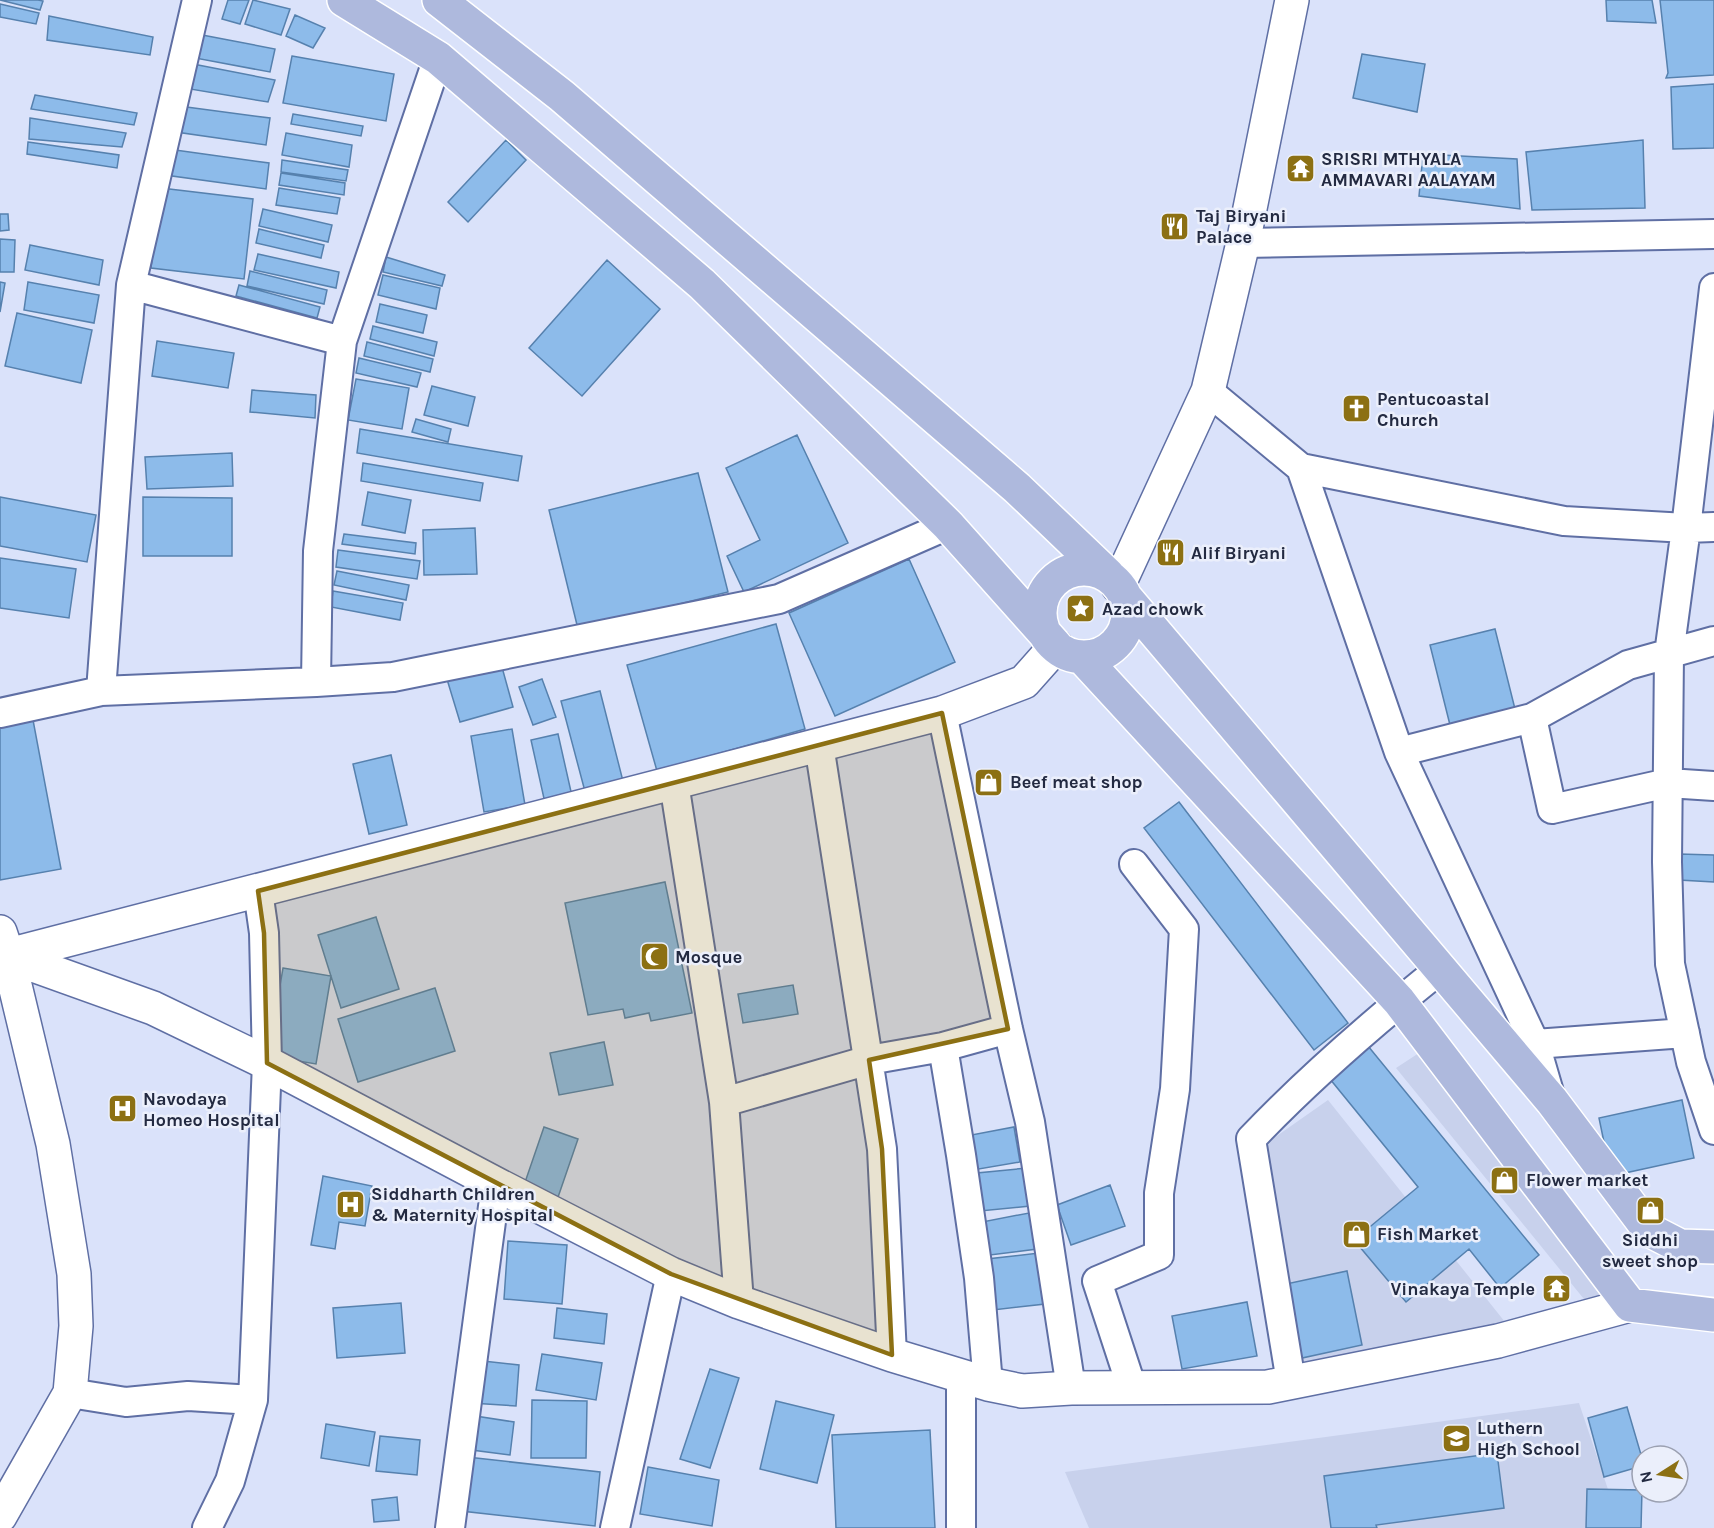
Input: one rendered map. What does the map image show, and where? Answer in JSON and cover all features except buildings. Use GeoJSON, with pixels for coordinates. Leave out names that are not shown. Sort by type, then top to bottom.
{"type":"FeatureCollection","features":[{"type":"Feature","properties":{"kind":"main road"},"geometry":{"type":"LineString","coordinates":[[344,0],[438,58],[702,284],[948,525],[1399,1001],[1630,1305],[1704,1314]]}},
{"type":"Feature","properties":{"kind":"main road"},"geometry":{"type":"LineString","coordinates":[[439,0],[571,104],[1017,488],[1117,586],[1552,1101],[1649,1230],[1680,1246],[1714,1247]]}},
{"type":"Feature","properties":{"kind":"main road"},"geometry":{"type":"LineString","coordinates":[[1080,569],[1094,570],[1117,586],[1128,612],[1126,626],[1119,639],[1109,649],[1096,655],[1069,652],[1046,635],[1041,621],[1041,607],[1045,593],[1054,580],[1066,572],[1080,569]]}},
{"type":"Feature","properties":{"kind":"street"},"geometry":{"type":"LineString","coordinates":[[100,690],[131,285],[196,0]]}},
{"type":"Feature","properties":{"kind":"street"},"geometry":{"type":"LineString","coordinates":[[1117,586],[1208,391],[1243,243],[1292,0]]}},
{"type":"Feature","properties":{"kind":"street"},"geometry":{"type":"LineString","coordinates":[[316,682],[318,551],[342,341],[438,58]]}},
{"type":"Feature","properties":{"kind":"street"},"geometry":{"type":"LineString","coordinates":[[1243,243],[1714,234]]}},
{"type":"Feature","properties":{"kind":"street"},"geometry":{"type":"LineString","coordinates":[[131,285],[342,341]]}},
{"type":"Feature","properties":{"kind":"street"},"geometry":{"type":"LineString","coordinates":[[1714,288],[1669,654],[1667,862],[1670,964],[1691,1062],[1714,1130]]}},
{"type":"Feature","properties":{"kind":"street"},"geometry":{"type":"LineString","coordinates":[[1208,391],[1301,468],[1564,521],[1686,528],[1714,527]]}},
{"type":"Feature","properties":{"kind":"street"},"geometry":{"type":"LineString","coordinates":[[1301,468],[1399,752],[1535,1044],[1552,1101]]}},
{"type":"Feature","properties":{"kind":"street"},"geometry":{"type":"LineString","coordinates":[[0,713],[100,690],[393,677],[779,599],[948,525]]}},
{"type":"Feature","properties":{"kind":"street"},"geometry":{"type":"LineString","coordinates":[[1399,752],[1532,718],[1628,665],[1714,641]]}},
{"type":"Feature","properties":{"kind":"street"},"geometry":{"type":"LineString","coordinates":[[3,948],[258,891],[942,713],[1024,682],[1069,652]]}},
{"type":"Feature","properties":{"kind":"street"},"geometry":{"type":"LineString","coordinates":[[942,713],[1008,1029],[1030,1122],[1071,1388]]}},
{"type":"Feature","properties":{"kind":"street"},"geometry":{"type":"LineString","coordinates":[[1532,718],[1552,809],[1668,783],[1714,786]]}},
{"type":"Feature","properties":{"kind":"street"},"geometry":{"type":"LineString","coordinates":[[819,745],[882,1149],[892,1355]]}},
{"type":"Feature","properties":{"kind":"street"},"geometry":{"type":"LineString","coordinates":[[674,783],[724,1102],[739,1302]]}},
{"type":"Feature","properties":{"kind":"street"},"geometry":{"type":"LineString","coordinates":[[1132,1388],[1097,1281],[1159,1255],[1159,1192],[1175,1089],[1184,929],[1134,864]]}},
{"type":"Feature","properties":{"kind":"street"},"geometry":{"type":"LineString","coordinates":[[207,1528],[231,1481],[253,1400],[267,1063],[264,933],[258,891]]}},
{"type":"Feature","properties":{"kind":"street"},"geometry":{"type":"LineString","coordinates":[[3,948],[153,1008],[267,1063],[671,1274],[739,1302],[892,1355],[974,1380],[1022,1391],[1071,1388],[1268,1387],[1498,1341],[1630,1305]]}},
{"type":"Feature","properties":{"kind":"street"},"geometry":{"type":"LineString","coordinates":[[0,1516],[70,1393],[76,1326],[74,1274],[53,1144],[3,948]]}},
{"type":"Feature","properties":{"kind":"street"},"geometry":{"type":"LineString","coordinates":[[1291,1382],[1251,1139],[1295,1093],[1399,1001],[1440,969]]}},
{"type":"Feature","properties":{"kind":"street"},"geometry":{"type":"LineString","coordinates":[[724,1102],[869,1060],[942,1047],[1008,1029]]}},
{"type":"Feature","properties":{"kind":"street"},"geometry":{"type":"LineString","coordinates":[[1535,1044],[1684,1033]]}},
{"type":"Feature","properties":{"kind":"street"},"geometry":{"type":"LineString","coordinates":[[942,1047],[962,1155],[979,1278],[974,1380],[961,1528]]}},
{"type":"Feature","properties":{"kind":"street"},"geometry":{"type":"LineString","coordinates":[[450,1528],[496,1184]]}},
{"type":"Feature","properties":{"kind":"street"},"geometry":{"type":"LineString","coordinates":[[615,1528],[671,1274]]}},
{"type":"Feature","properties":{"kind":"street"},"geometry":{"type":"LineString","coordinates":[[70,1393],[126,1402],[188,1396],[253,1400]]}},
{"type":"Feature","properties":{"kind":"highlighted area"},"geometry":{"type":"Polygon","coordinates":[[[942,713],[1008,1029],[869,1060],[882,1149],[892,1355],[671,1274],[267,1063],[264,933],[258,891],[942,713]]]}},
{"type":"Feature","properties":{"kind":"shaded area","name":"Flower market"},"geometry":{"type":"Polygon","coordinates":[[[1422,1051],[1608,1292],[1588,1304],[1396,1068],[1422,1051]]]}},
{"type":"Feature","properties":{"kind":"shaded area","name":"Fish Market"},"geometry":{"type":"Polygon","coordinates":[[[1328,1100],[1505,1322],[1303,1372],[1261,1147],[1328,1100]]]}},
{"type":"Feature","properties":{"kind":"shaded area","name":"Luthern High School"},"geometry":{"type":"Polygon","coordinates":[[[1579,1403],[1621,1528],[1089,1528],[1065,1472],[1579,1403]]]}},
{"type":"Feature","properties":{"kind":"place","name":"SRISRI MTHYALA AMMAVARI AALAYAM"},"geometry":{"type":"Point","coordinates":[1300,169]}},
{"type":"Feature","properties":{"kind":"place","name":"Taj Biryani Palace"},"geometry":{"type":"Point","coordinates":[1175,226]}},
{"type":"Feature","properties":{"kind":"place","name":"Pentucoastal Church"},"geometry":{"type":"Point","coordinates":[1356,409]}},
{"type":"Feature","properties":{"kind":"place","name":"Alif Biryani"},"geometry":{"type":"Point","coordinates":[1170,553]}},
{"type":"Feature","properties":{"kind":"place","name":"Azad chowk"},"geometry":{"type":"Point","coordinates":[1081,609]}},
{"type":"Feature","properties":{"kind":"place","name":"Beef meat shop"},"geometry":{"type":"Point","coordinates":[989,782]}},
{"type":"Feature","properties":{"kind":"place","name":"Mosque"},"geometry":{"type":"Point","coordinates":[654,957]}},
{"type":"Feature","properties":{"kind":"place","name":"Navodaya Homeo Hospital"},"geometry":{"type":"Point","coordinates":[122,1109]}},
{"type":"Feature","properties":{"kind":"place","name":"Flower market"},"geometry":{"type":"Point","coordinates":[1505,1180]}},
{"type":"Feature","properties":{"kind":"place","name":"Siddharth Children & Maternity Hospital"},"geometry":{"type":"Point","coordinates":[350,1204]}},
{"type":"Feature","properties":{"kind":"place","name":"Siddhi sweet shop"},"geometry":{"type":"Point","coordinates":[1650,1211]}},
{"type":"Feature","properties":{"kind":"place","name":"Fish Market"},"geometry":{"type":"Point","coordinates":[1356,1234]}},
{"type":"Feature","properties":{"kind":"place","name":"Vinakaya Temple"},"geometry":{"type":"Point","coordinates":[1556,1289]}},
{"type":"Feature","properties":{"kind":"place","name":"Luthern High School"},"geometry":{"type":"Point","coordinates":[1456,1438]}}]}
